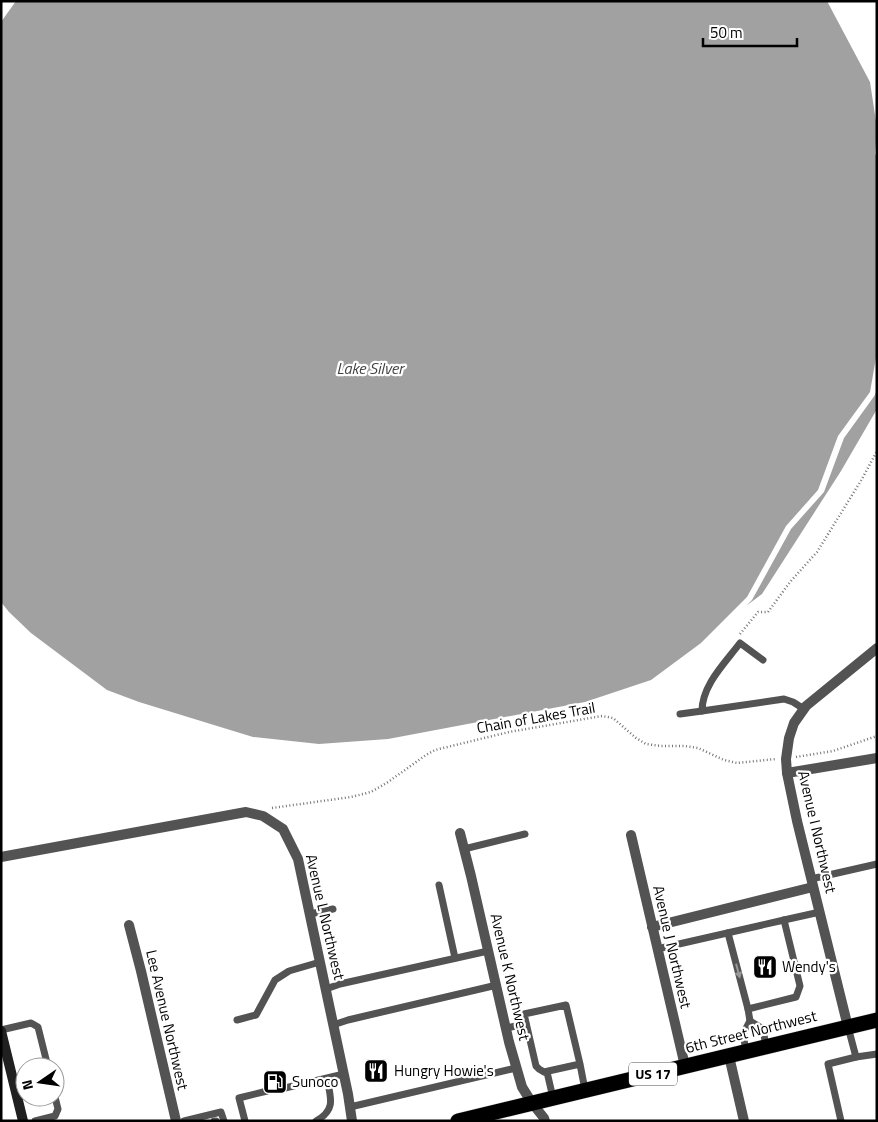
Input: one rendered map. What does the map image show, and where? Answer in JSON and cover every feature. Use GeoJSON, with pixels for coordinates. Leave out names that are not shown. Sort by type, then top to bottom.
{"type":"FeatureCollection","features":[{"type":"Feature","properties":{"kind":"highway","name":"6th Street Northwest"},"geometry":{"type":"LineString","coordinates":[[458,1121],[877,1020]]}},
{"type":"Feature","properties":{"kind":"street","name":"Avenue I Northwest"},"geometry":{"type":"LineString","coordinates":[[848,1027],[812,883],[787,773],[786,758],[789,738],[794,723],[804,709],[877,648]]}},
{"type":"Feature","properties":{"kind":"street"},"geometry":{"type":"LineString","coordinates":[[787,773],[877,758]]}},
{"type":"Feature","properties":{"kind":"street","name":"Avenue L Northwest"},"geometry":{"type":"LineString","coordinates":[[1,856],[246,812],[263,816],[283,829],[298,859],[344,1074],[352,1121]]}},
{"type":"Feature","properties":{"kind":"street","name":"Avenue K Northwest"},"geometry":{"type":"LineString","coordinates":[[460,833],[516,1068],[522,1087],[545,1121]]}},
{"type":"Feature","properties":{"kind":"street","name":"Avenue J Northwest"},"geometry":{"type":"LineString","coordinates":[[631,834],[685,1066]]}},
{"type":"Feature","properties":{"kind":"street"},"geometry":{"type":"LineString","coordinates":[[652,927],[812,883]]}},
{"type":"Feature","properties":{"kind":"street","name":"Lee Avenue Northwest"},"geometry":{"type":"LineString","coordinates":[[129,925],[176,1121]]}},
{"type":"Feature","properties":{"kind":"street"},"geometry":{"type":"LineString","coordinates":[[1,1031],[23,1121]]}},
{"type":"Feature","properties":{"kind":"street"},"geometry":{"type":"LineString","coordinates":[[728,1056],[744,1121]]}},
{"type":"Feature","properties":{"kind":"lane"},"geometry":{"type":"LineString","coordinates":[[702,711],[702,701],[712,682],[740,643],[763,660]]}},
{"type":"Feature","properties":{"kind":"lane"},"geometry":{"type":"LineString","coordinates":[[680,714],[784,699],[804,709]]}},
{"type":"Feature","properties":{"kind":"lane"},"geometry":{"type":"LineString","coordinates":[[464,849],[525,834]]}},
{"type":"Feature","properties":{"kind":"lane"},"geometry":{"type":"LineString","coordinates":[[812,883],[877,864]]}},
{"type":"Feature","properties":{"kind":"lane"},"geometry":{"type":"LineString","coordinates":[[439,885],[455,958]]}},
{"type":"Feature","properties":{"kind":"lane"},"geometry":{"type":"LineString","coordinates":[[310,914],[332,909]]}},
{"type":"Feature","properties":{"kind":"lane"},"geometry":{"type":"LineString","coordinates":[[657,949],[820,912]]}},
{"type":"Feature","properties":{"kind":"lane"},"geometry":{"type":"LineString","coordinates":[[748,1009],[796,997],[800,986],[784,920]]}},
{"type":"Feature","properties":{"kind":"lane"},"geometry":{"type":"LineString","coordinates":[[728,933],[750,1021],[743,1034],[746,1051]]}},
{"type":"Feature","properties":{"kind":"lane"},"geometry":{"type":"LineString","coordinates":[[326,989],[340,984],[488,951]]}},
{"type":"Feature","properties":{"kind":"lane"},"geometry":{"type":"LineString","coordinates":[[237,1020],[256,1015],[275,980],[289,971],[320,962]]}},
{"type":"Feature","properties":{"kind":"lane"},"geometry":{"type":"LineString","coordinates":[[333,1024],[497,985]]}},
{"type":"Feature","properties":{"kind":"lane"},"geometry":{"type":"LineString","coordinates":[[580,1064],[546,1072],[539,1070],[536,1066],[524,1014],[566,1005],[580,1064],[585,1090]]}},
{"type":"Feature","properties":{"kind":"lane"},"geometry":{"type":"LineString","coordinates":[[750,1021],[763,1029],[766,1047]]}},
{"type":"Feature","properties":{"kind":"lane"},"geometry":{"type":"LineString","coordinates":[[1,1031],[31,1023],[38,1027],[46,1057]]}},
{"type":"Feature","properties":{"kind":"lane"},"geometry":{"type":"LineString","coordinates":[[506,1028],[526,1024]]}},
{"type":"Feature","properties":{"kind":"lane"},"geometry":{"type":"LineString","coordinates":[[848,1027],[856,1058]]}},
{"type":"Feature","properties":{"kind":"lane"},"geometry":{"type":"LineString","coordinates":[[841,1121],[828,1064],[877,1054]]}},
{"type":"Feature","properties":{"kind":"lane"},"geometry":{"type":"LineString","coordinates":[[350,1107],[516,1068]]}},
{"type":"Feature","properties":{"kind":"lane"},"geometry":{"type":"LineString","coordinates":[[546,1072],[553,1098]]}},
{"type":"Feature","properties":{"kind":"lane"},"geometry":{"type":"LineString","coordinates":[[285,1088],[344,1074]]}},
{"type":"Feature","properties":{"kind":"lane"},"geometry":{"type":"LineString","coordinates":[[316,1121],[327,1113],[330,1106],[331,1101],[327,1078]]}},
{"type":"Feature","properties":{"kind":"lane"},"geometry":{"type":"LineString","coordinates":[[245,1121],[239,1098],[267,1092]]}},
{"type":"Feature","properties":{"kind":"lane"},"geometry":{"type":"LineString","coordinates":[[35,1121],[55,1116],[58,1107]]}},
{"type":"Feature","properties":{"kind":"lane"},"geometry":{"type":"LineString","coordinates":[[185,1121],[221,1112],[224,1121]]}},
{"type":"Feature","properties":{"kind":"path"},"geometry":{"type":"LineString","coordinates":[[740,634],[758,612],[768,612],[790,582],[817,552],[877,451]]}},
{"type":"Feature","properties":{"kind":"path","name":"Chain of Lakes Trail"},"geometry":{"type":"LineString","coordinates":[[263,816],[264,811],[270,808],[351,797],[371,792],[435,750],[509,732],[602,716],[613,718],[646,744],[698,748],[724,760],[737,763],[833,751],[877,736]]}},
{"type":"Feature","properties":{"kind":"water","name":"Lake Silver"},"geometry":{"type":"Polygon","coordinates":[[[16,1],[827,1],[870,82],[877,128],[875,154],[877,156],[877,352],[870,392],[838,436],[818,490],[786,526],[747,597],[701,643],[651,680],[585,702],[388,739],[319,744],[253,737],[139,702],[107,690],[31,633],[1,602],[1,22],[16,1]]]}},
{"type":"Feature","properties":{"kind":"water"},"geometry":{"type":"Polygon","coordinates":[[[877,389],[877,409],[841,471],[762,594],[746,606],[752,600],[791,529],[824,492],[844,438],[875,395],[877,389]]]}},
{"type":"Feature","properties":{"kind":"place","name":"Wendy's"},"geometry":{"type":"Point","coordinates":[765,967]}},
{"type":"Feature","properties":{"kind":"place","name":"Hungry Howie's"},"geometry":{"type":"Point","coordinates":[376,1071]}},
{"type":"Feature","properties":{"kind":"place","name":"Sunoco"},"geometry":{"type":"Point","coordinates":[275,1082]}}]}
